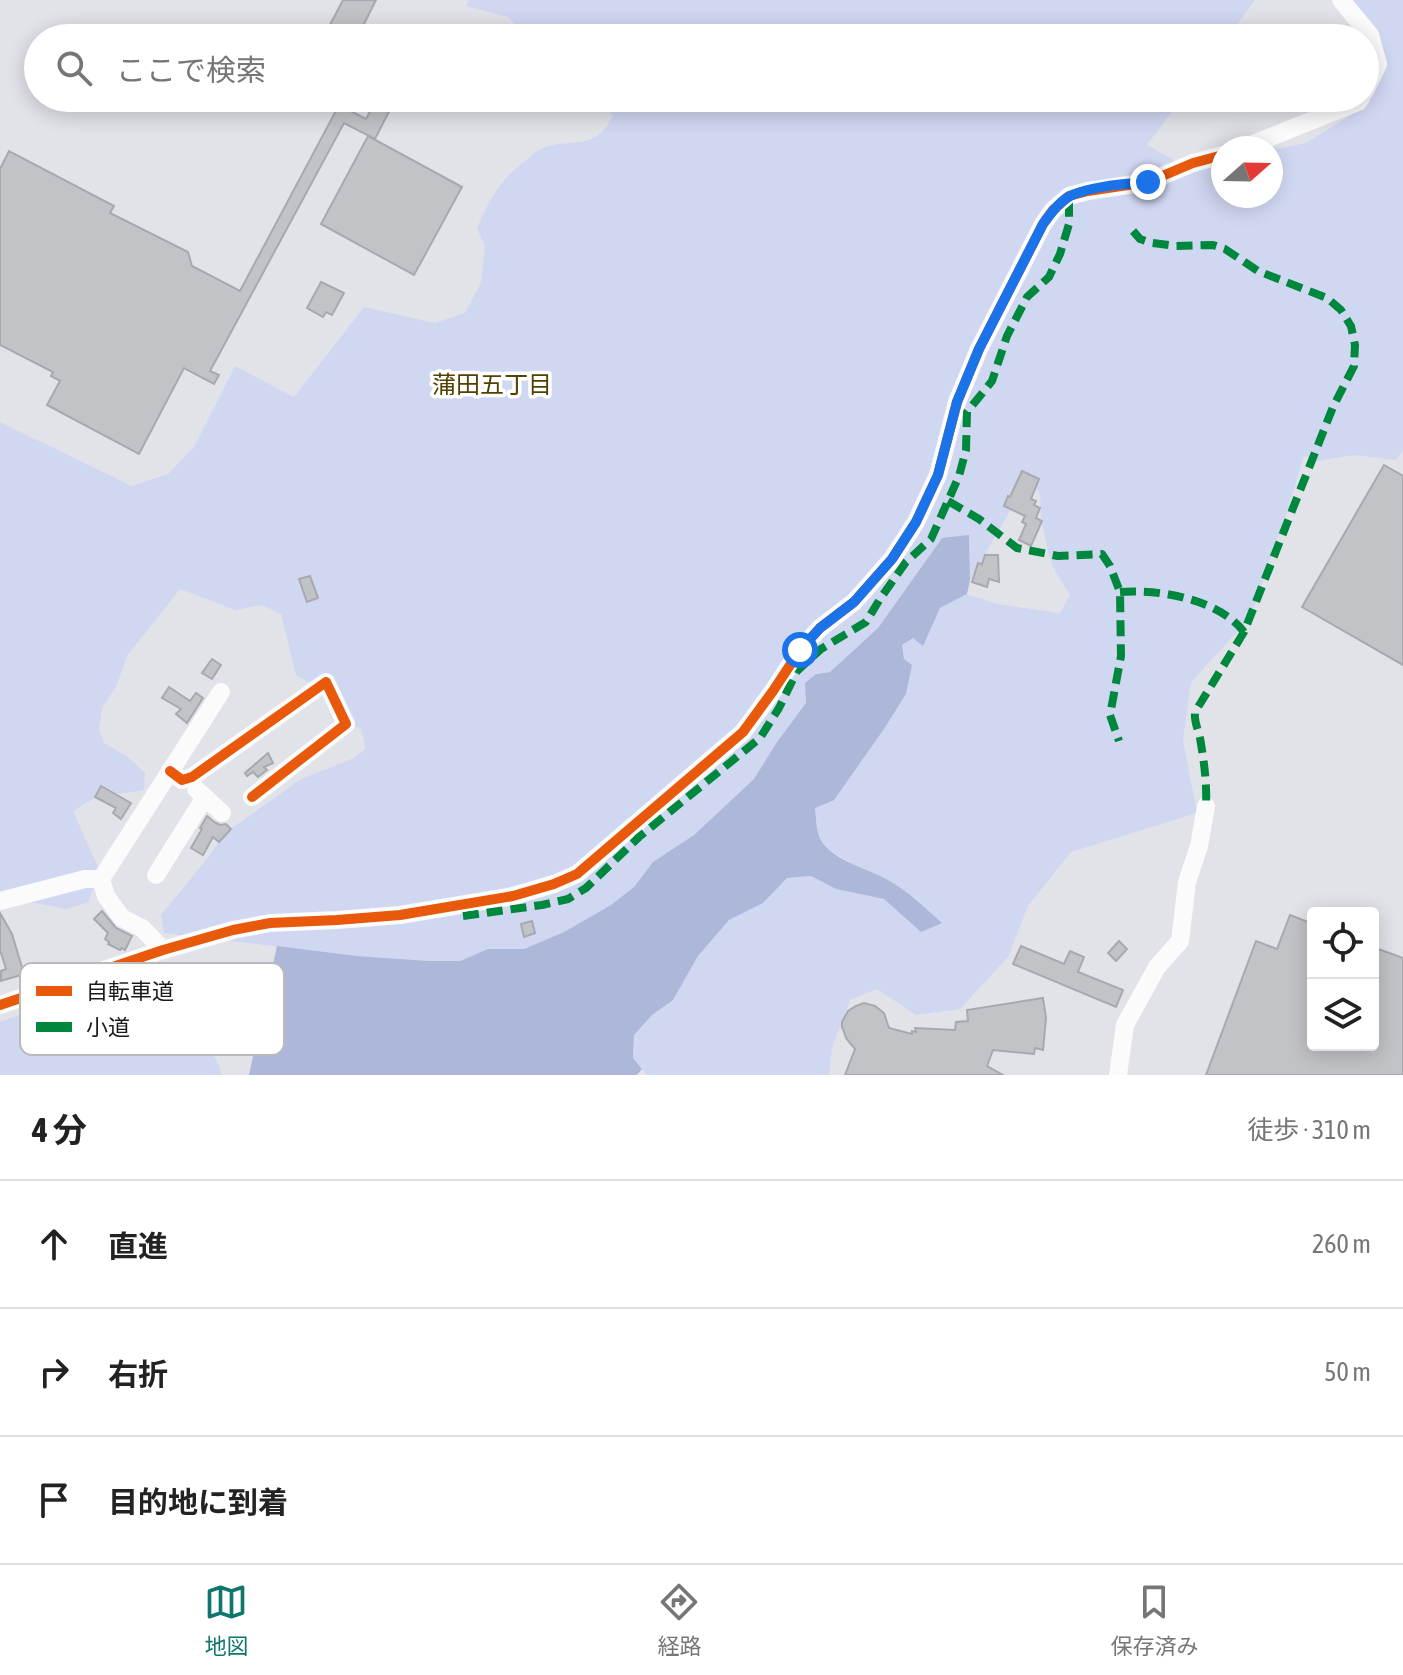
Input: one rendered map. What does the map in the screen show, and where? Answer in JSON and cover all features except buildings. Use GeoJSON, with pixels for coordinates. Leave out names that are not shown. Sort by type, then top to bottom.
{"type":"FeatureCollection","features":[{"type":"Feature","properties":{"kind":"street"},"geometry":{"type":"LineString","coordinates":[[1341,0],[1361,24]]}},
{"type":"Feature","properties":{"kind":"street"},"geometry":{"type":"LineString","coordinates":[[1273,136],[1333,112]]}},
{"type":"Feature","properties":{"kind":"street"},"geometry":{"type":"LineString","coordinates":[[124,963],[233,930],[270,923],[400,915],[499,898],[554,884],[577,874],[743,732],[800,650],[820,628],[854,602],[892,559],[916,522],[938,475],[957,402],[979,349],[1053,210],[1069,196],[1148,182],[1211,158]]}},
{"type":"Feature","properties":{"kind":"street"},"geometry":{"type":"LineString","coordinates":[[178,775],[192,777],[326,682],[346,724],[252,797]]}},
{"type":"Feature","properties":{"kind":"street"},"geometry":{"type":"LineString","coordinates":[[101,879],[178,775],[221,692]]}},
{"type":"Feature","properties":{"kind":"street"},"geometry":{"type":"LineString","coordinates":[[178,775],[222,813]]}},
{"type":"Feature","properties":{"kind":"street"},"geometry":{"type":"LineString","coordinates":[[156,875],[205,797]]}},
{"type":"Feature","properties":{"kind":"street"},"geometry":{"type":"LineString","coordinates":[[1118,1075],[1125,1025],[1157,967],[1180,941],[1187,882],[1199,846],[1206,806]]}},
{"type":"Feature","properties":{"kind":"street"},"geometry":{"type":"LineString","coordinates":[[0,901],[85,879],[101,879]]}},
{"type":"Feature","properties":{"kind":"street"},"geometry":{"type":"LineString","coordinates":[[101,879],[106,896],[122,918],[142,928],[163,950]]}},
{"type":"Feature","properties":{"kind":"street"},"geometry":{"type":"LineString","coordinates":[[0,1005],[20,998]]}},
{"type":"Feature","properties":{"kind":"shaded area"},"geometry":{"type":"Polygon","coordinates":[[[469,0],[1255,0],[1237,24],[515,24],[508,17],[466,6],[469,0]]]}},
{"type":"Feature","properties":{"kind":"shaded area"},"geometry":{"type":"Polygon","coordinates":[[[1348,0],[1403,0],[1403,450],[1396,460],[1354,455],[1317,461],[1304,456],[1250,618],[1191,682],[1183,740],[1197,813],[1071,852],[1028,906],[1008,957],[960,1009],[916,1015],[877,989],[850,1000],[832,1048],[829,1075],[647,1075],[633,1058],[634,1035],[652,1015],[673,1000],[698,956],[729,920],[763,903],[787,878],[811,876],[836,889],[884,899],[921,932],[888,880],[861,869],[828,849],[818,835],[815,808],[848,780],[884,729],[906,693],[911,666],[904,659],[902,645],[913,638],[923,645],[940,608],[967,594],[997,604],[1060,613],[1070,595],[1049,556],[1041,518],[1040,494],[1022,469],[1018,497],[970,580],[969,536],[942,538],[878,628],[830,672],[816,674],[806,703],[754,779],[694,835],[653,862],[634,887],[611,905],[564,932],[524,949],[488,949],[460,961],[429,961],[357,956],[164,933],[161,915],[225,833],[301,779],[354,758],[365,749],[360,728],[352,725],[329,675],[308,682],[296,675],[281,614],[262,605],[235,610],[180,589],[127,656],[116,687],[102,708],[99,729],[104,743],[128,757],[145,773],[144,790],[101,794],[73,811],[98,867],[89,902],[67,909],[34,903],[0,891],[0,422],[132,486],[168,474],[194,447],[235,366],[294,397],[364,307],[435,323],[465,313],[481,282],[485,247],[477,228],[503,181],[543,148],[599,135],[613,116],[609,112],[1172,112],[1147,145],[1195,172],[1211,166],[1211,208],[1283,208],[1283,148],[1306,143],[1356,112],[1379,112],[1379,24],[1357,24],[1348,0]]]}},
{"type":"Feature","properties":{"kind":"shaded area"},"geometry":{"type":"Polygon","coordinates":[[[969,535],[970,580],[967,594],[940,608],[923,646],[913,638],[902,645],[904,659],[912,665],[906,694],[834,800],[815,808],[818,833],[829,850],[895,884],[942,923],[921,932],[884,899],[836,889],[811,876],[787,878],[763,903],[729,920],[698,956],[673,1000],[652,1015],[634,1035],[633,1058],[642,1069],[637,1075],[249,1075],[253,1055],[284,1055],[284,963],[273,963],[277,946],[357,956],[460,961],[488,949],[524,949],[564,932],[611,905],[634,887],[653,862],[694,835],[754,779],[806,703],[805,683],[816,674],[830,672],[878,628],[942,538],[969,535]]]}},
{"type":"Feature","properties":{"kind":"shaded area"},"geometry":{"type":"Polygon","coordinates":[[[20,1014],[20,1055],[213,1055],[222,1075],[0,1075],[0,1022],[20,1014]]]}},
{"type":"Feature","properties":{"kind":"marked path"},"geometry":{"type":"LineString","coordinates":[[463,916],[542,905],[568,899],[586,888],[639,837],[760,738],[797,671],[821,649],[866,622],[906,562],[931,539],[959,476],[966,450],[967,412],[992,381],[1007,336],[1027,297],[1049,277],[1060,254],[1069,224],[1069,196]]}},
{"type":"Feature","properties":{"kind":"marked path"},"geometry":{"type":"LineString","coordinates":[[1133,231],[1140,239],[1152,243],[1213,245],[1225,249],[1258,271],[1327,298],[1341,310],[1351,326],[1355,345],[1354,366],[1333,407],[1244,632],[1195,712],[1204,764],[1206,806]]}},
{"type":"Feature","properties":{"kind":"marked path"},"geometry":{"type":"LineString","coordinates":[[948,501],[979,519],[1017,548],[1058,556],[1102,554],[1120,592],[1121,656],[1110,715],[1119,741]]}},
{"type":"Feature","properties":{"kind":"marked path"},"geometry":{"type":"LineString","coordinates":[[1120,592],[1152,592],[1187,598],[1220,611],[1244,632]]}},
{"type":"Feature","properties":{"kind":"cycle path"},"geometry":{"type":"LineString","coordinates":[[124,963],[233,930],[270,923],[400,915],[513,896],[577,874],[743,732],[800,650],[820,628],[854,602],[892,559],[916,522],[938,475],[957,402],[979,349],[1053,210],[1069,196],[1148,182],[1211,158]]}},
{"type":"Feature","properties":{"kind":"cycle path"},"geometry":{"type":"LineString","coordinates":[[170,771],[182,780],[192,777],[326,682],[346,724],[252,797]]}},
{"type":"Feature","properties":{"kind":"cycle path"},"geometry":{"type":"LineString","coordinates":[[0,1005],[20,998]]}},
{"type":"Feature","properties":{"kind":"district","name":"蒲田五丁目"},"geometry":{"type":"Point","coordinates":[492,384]}},
{"type":"Feature","properties":{"kind":"route"},"geometry":{"type":"LineString","coordinates":[[800,650],[820,628],[854,602],[892,559],[916,522],[938,475],[957,402],[979,349],[1053,210],[1069,196],[1148,182]]}}]}
